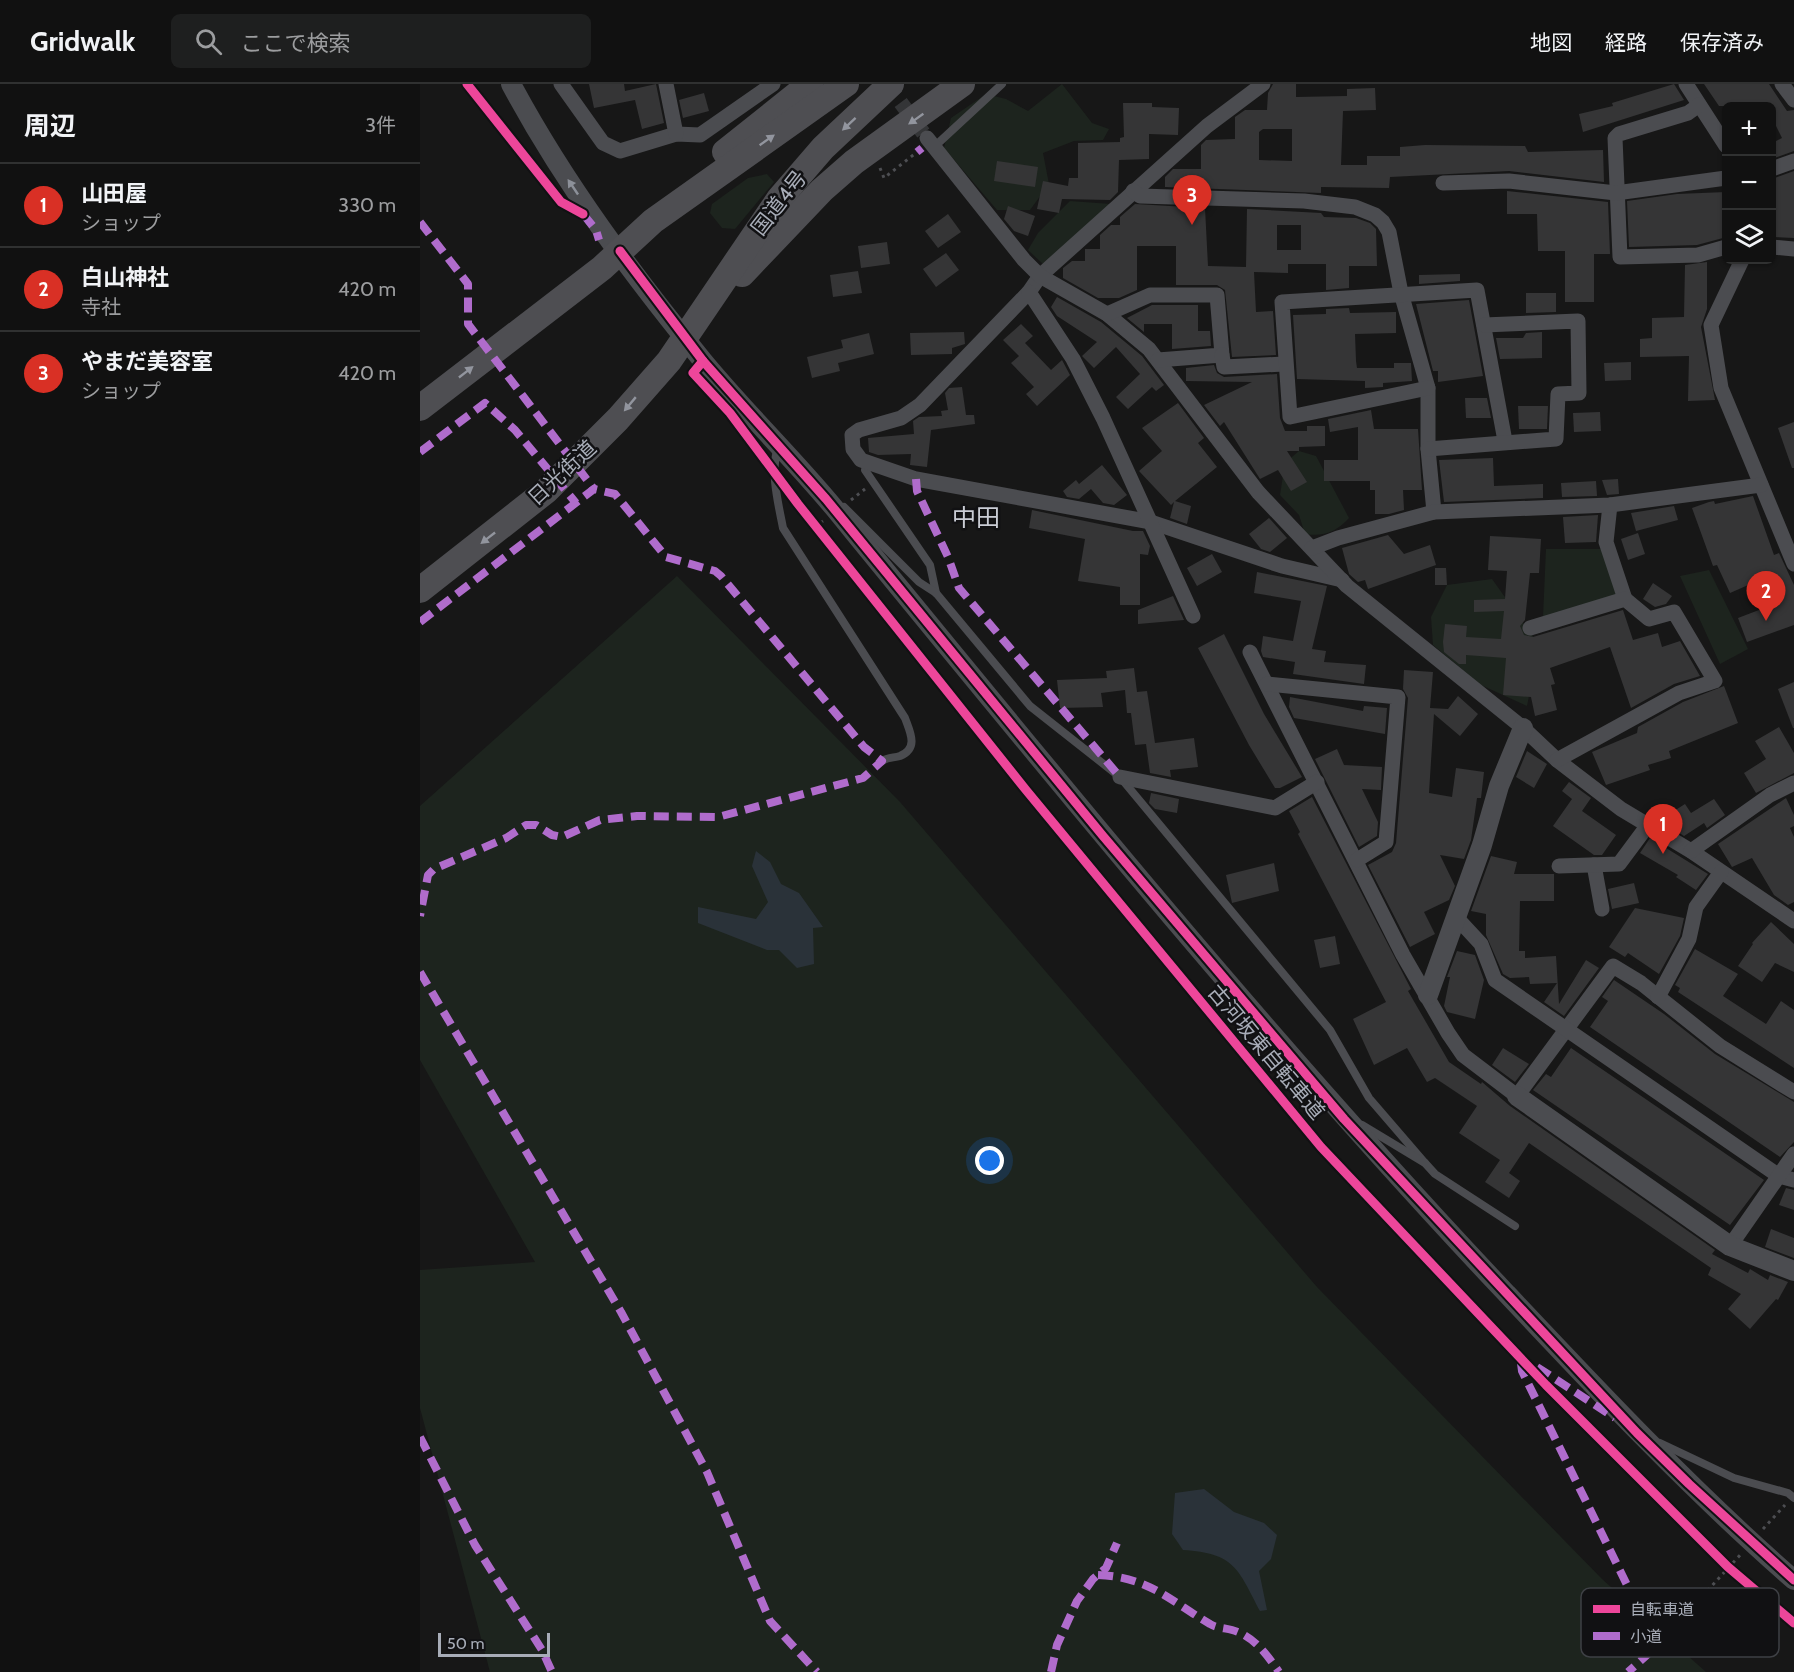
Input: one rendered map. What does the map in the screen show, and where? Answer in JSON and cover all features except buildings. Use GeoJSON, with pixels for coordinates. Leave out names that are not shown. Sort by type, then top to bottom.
{"type":"FeatureCollection","features":[{"type":"Feature","properties":{"kind":"highway"},"geometry":{"type":"LineString","coordinates":[[420,408],[611,260],[701,172],[810,84]]}},
{"type":"Feature","properties":{"kind":"highway"},"geometry":{"type":"LineString","coordinates":[[653,221],[846,84]]}},
{"type":"Feature","properties":{"kind":"highway","name":"国道4号"},"geometry":{"type":"LineString","coordinates":[[684,335],[779,199],[823,148],[891,84]]}},
{"type":"Feature","properties":{"kind":"highway"},"geometry":{"type":"LineString","coordinates":[[684,335],[822,190],[854,162],[962,84]]}},
{"type":"Feature","properties":{"kind":"highway","name":"日光街道"},"geometry":{"type":"LineString","coordinates":[[420,590],[546,491],[603,434],[669,361],[684,335]]}},
{"type":"Feature","properties":{"kind":"street"},"geometry":{"type":"LineString","coordinates":[[511,84],[611,260],[684,335],[703,361],[826,499],[1095,827],[1344,1119],[1637,1433],[1696,1492],[1794,1580]]}},
{"type":"Feature","properties":{"kind":"street"},"geometry":{"type":"LineString","coordinates":[[561,84],[603,143],[620,151],[676,134],[700,135],[773,84]]}},
{"type":"Feature","properties":{"kind":"street"},"geometry":{"type":"LineString","coordinates":[[666,84],[676,134]]}},
{"type":"Feature","properties":{"kind":"street"},"geometry":{"type":"LineString","coordinates":[[1263,84],[1207,126],[1133,190],[1040,276],[1029,292],[920,405],[901,418],[859,430],[852,435],[853,449],[861,460],[916,479],[1151,522],[1282,566],[1342,580]]}},
{"type":"Feature","properties":{"kind":"street"},"geometry":{"type":"LineString","coordinates":[[1686,84],[1722,140]]}},
{"type":"Feature","properties":{"kind":"street"},"geometry":{"type":"LineString","coordinates":[[1782,84],[1794,100]]}},
{"type":"Feature","properties":{"kind":"street"},"geometry":{"type":"LineString","coordinates":[[1699,105],[1688,114],[1619,134],[1615,138],[1620,257],[1698,255],[1722,248]]}},
{"type":"Feature","properties":{"kind":"street"},"geometry":{"type":"LineString","coordinates":[[931,143],[1024,260],[1040,276],[1107,314],[1149,349],[1258,492],[1342,580],[1523,728],[1557,760],[1621,809],[1691,851],[1794,921]]}},
{"type":"Feature","properties":{"kind":"street"},"geometry":{"type":"LineString","coordinates":[[1776,168],[1794,161]]}},
{"type":"Feature","properties":{"kind":"street"},"geometry":{"type":"LineString","coordinates":[[1443,183],[1509,181],[1616,193],[1722,179]]}},
{"type":"Feature","properties":{"kind":"street"},"geometry":{"type":"LineString","coordinates":[[1133,190],[1140,196],[1304,201],[1355,207],[1375,214],[1389,232],[1401,293],[1428,388],[1428,448],[1434,512]]}},
{"type":"Feature","properties":{"kind":"street"},"geometry":{"type":"LineString","coordinates":[[1776,248],[1794,249]]}},
{"type":"Feature","properties":{"kind":"street"},"geometry":{"type":"LineString","coordinates":[[1740,264],[1711,325],[1721,388],[1794,564]]}},
{"type":"Feature","properties":{"kind":"street"},"geometry":{"type":"LineString","coordinates":[[1428,388],[1290,417],[1284,364],[1282,302],[1477,290],[1505,441]]}},
{"type":"Feature","properties":{"kind":"street"},"geometry":{"type":"LineString","coordinates":[[1029,292],[1073,359],[1193,616]]}},
{"type":"Feature","properties":{"kind":"street"},"geometry":{"type":"LineString","coordinates":[[1107,314],[1150,295],[1218,295],[1224,367],[1284,364]]}},
{"type":"Feature","properties":{"kind":"street"},"geometry":{"type":"LineString","coordinates":[[1428,448],[1556,438],[1558,394],[1579,393],[1578,321],[1484,325]]}},
{"type":"Feature","properties":{"kind":"street"},"geometry":{"type":"LineString","coordinates":[[1158,360],[1222,355]]}},
{"type":"Feature","properties":{"kind":"street"},"geometry":{"type":"LineString","coordinates":[[1312,548],[1338,538],[1434,512],[1610,505],[1761,485]]}},
{"type":"Feature","properties":{"kind":"street"},"geometry":{"type":"LineString","coordinates":[[1557,760],[1679,693],[1714,681],[1674,612],[1649,619],[1625,599],[1606,542],[1610,505]]}},
{"type":"Feature","properties":{"kind":"street"},"geometry":{"type":"LineString","coordinates":[[1530,628],[1625,599]]}},
{"type":"Feature","properties":{"kind":"street"},"geometry":{"type":"LineString","coordinates":[[1250,652],[1403,955],[1463,1054],[1517,1096],[1730,1246],[1794,1271]]}},
{"type":"Feature","properties":{"kind":"street"},"geometry":{"type":"LineString","coordinates":[[1267,684],[1398,698],[1386,842],[1356,860]]}},
{"type":"Feature","properties":{"kind":"street"},"geometry":{"type":"LineString","coordinates":[[1428,994],[1482,845],[1499,786],[1523,728]]}},
{"type":"Feature","properties":{"kind":"street"},"geometry":{"type":"LineString","coordinates":[[1120,777],[1275,808],[1317,782]]}},
{"type":"Feature","properties":{"kind":"street"},"geometry":{"type":"LineString","coordinates":[[1691,851],[1770,795],[1794,783]]}},
{"type":"Feature","properties":{"kind":"street"},"geometry":{"type":"LineString","coordinates":[[1559,866],[1619,864],[1648,825]]}},
{"type":"Feature","properties":{"kind":"street"},"geometry":{"type":"LineString","coordinates":[[1594,865],[1602,909]]}},
{"type":"Feature","properties":{"kind":"street"},"geometry":{"type":"LineString","coordinates":[[1658,996],[1689,939],[1696,907],[1721,872]]}},
{"type":"Feature","properties":{"kind":"street"},"geometry":{"type":"LineString","coordinates":[[1456,917],[1481,944],[1494,981],[1786,1178]]}},
{"type":"Feature","properties":{"kind":"street"},"geometry":{"type":"LineString","coordinates":[[1517,1096],[1613,966],[1658,996],[1720,1046],[1794,1092]]}},
{"type":"Feature","properties":{"kind":"street"},"geometry":{"type":"LineString","coordinates":[[1730,1246],[1786,1178],[1794,1154]]}},
{"type":"Feature","properties":{"kind":"lane"},"geometry":{"type":"LineString","coordinates":[[931,143],[1002,84]]}},
{"type":"Feature","properties":{"kind":"lane"},"geometry":{"type":"LineString","coordinates":[[778,445],[775,457],[776,474],[783,528],[911,732],[913,741],[909,750],[899,757],[882,760]]}},
{"type":"Feature","properties":{"kind":"lane"},"geometry":{"type":"LineString","coordinates":[[867,462],[865,470],[930,565],[936,593]]}},
{"type":"Feature","properties":{"kind":"lane"},"geometry":{"type":"LineString","coordinates":[[826,499],[843,506],[919,582],[936,593],[1030,706],[1120,777],[1330,1030],[1369,1098],[1435,1174],[1515,1226]]}},
{"type":"Feature","properties":{"kind":"lane"},"geometry":{"type":"LineString","coordinates":[[1344,1119],[1363,1126],[1425,1163]]}},
{"type":"Feature","properties":{"kind":"lane"},"geometry":{"type":"LineString","coordinates":[[1637,1433],[1734,1478],[1788,1493],[1794,1498]]}},
{"type":"Feature","properties":{"kind":"path"},"geometry":{"type":"LineString","coordinates":[[880,163],[881,174],[884,178],[917,152]]}},
{"type":"Feature","properties":{"kind":"path"},"geometry":{"type":"LineString","coordinates":[[849,501],[869,486]]}},
{"type":"Feature","properties":{"kind":"path"},"geometry":{"type":"LineString","coordinates":[[810,518],[824,535]]}},
{"type":"Feature","properties":{"kind":"path"},"geometry":{"type":"LineString","coordinates":[[1720,1559],[1736,1574]]}},
{"type":"Feature","properties":{"kind":"path"},"geometry":{"type":"LineString","coordinates":[[1709,1588],[1728,1567]]}},
{"type":"Feature","properties":{"kind":"shaded area"},"geometry":{"type":"Polygon","coordinates":[[[1062,84],[1092,123],[1109,129],[1103,140],[1074,141],[1043,153],[1049,184],[1030,210],[997,210],[944,148],[951,118],[986,94],[1006,99],[1028,111],[1062,84]]]}},
{"type":"Feature","properties":{"kind":"shaded area"},"geometry":{"type":"Polygon","coordinates":[[[767,174],[774,182],[735,229],[722,228],[710,213],[712,204],[748,178],[767,174]]]}},
{"type":"Feature","properties":{"kind":"shaded area"},"geometry":{"type":"Polygon","coordinates":[[[1070,201],[1111,204],[1043,264],[1028,250],[1038,233],[1070,201]]]}},
{"type":"Feature","properties":{"kind":"shaded area"},"geometry":{"type":"Polygon","coordinates":[[[1299,451],[1316,456],[1349,518],[1329,532],[1318,535],[1305,534],[1299,515],[1280,495],[1285,463],[1299,451]]]}},
{"type":"Feature","properties":{"kind":"shaded area"},"geometry":{"type":"Polygon","coordinates":[[[1546,549],[1604,549],[1618,597],[1543,617],[1546,549]]]}},
{"type":"Feature","properties":{"kind":"shaded area"},"geometry":{"type":"Polygon","coordinates":[[[1709,570],[1748,649],[1720,664],[1680,576],[1709,570]]]}},
{"type":"Feature","properties":{"kind":"shaded area"},"geometry":{"type":"Polygon","coordinates":[[[677,576],[900,802],[1317,1287],[1612,1588],[1581,1588],[1581,1657],[1689,1657],[1706,1672],[490,1672],[420,1408],[420,1270],[535,1262],[420,1060],[420,806],[677,576]]]}},
{"type":"Feature","properties":{"kind":"shaded area"},"geometry":{"type":"Polygon","coordinates":[[[1492,579],[1539,645],[1527,706],[1481,685],[1433,645],[1431,617],[1447,585],[1492,579]]]}},
{"type":"Feature","properties":{"kind":"shaded area"},"geometry":{"type":"Polygon","coordinates":[[[756,851],[770,862],[781,884],[799,893],[823,927],[813,928],[814,964],[797,968],[779,950],[767,950],[698,923],[698,907],[756,919],[768,902],[752,866],[756,851]]]}},
{"type":"Feature","properties":{"kind":"shaded area"},"geometry":{"type":"Polygon","coordinates":[[[1204,1489],[1234,1512],[1264,1523],[1277,1535],[1271,1559],[1259,1571],[1267,1610],[1260,1611],[1240,1574],[1233,1566],[1214,1555],[1183,1550],[1172,1534],[1175,1493],[1204,1489]]]}},
{"type":"Feature","properties":{"kind":"tunnel"},"geometry":{"type":"LineString","coordinates":[[887,84],[927,138]]}},
{"type":"Feature","properties":{"kind":"marked path"},"geometry":{"type":"LineString","coordinates":[[917,152],[922,148]]}},
{"type":"Feature","properties":{"kind":"marked path"},"geometry":{"type":"LineString","coordinates":[[583,214],[596,230],[599,240]]}},
{"type":"Feature","properties":{"kind":"marked path"},"geometry":{"type":"LineString","coordinates":[[420,222],[468,284],[468,324],[594,489]]}},
{"type":"Feature","properties":{"kind":"marked path"},"geometry":{"type":"LineString","coordinates":[[420,452],[485,403],[515,430],[576,503]]}},
{"type":"Feature","properties":{"kind":"marked path"},"geometry":{"type":"LineString","coordinates":[[916,479],[917,491],[948,557],[959,588],[1120,777]]}},
{"type":"Feature","properties":{"kind":"marked path"},"geometry":{"type":"LineString","coordinates":[[420,622],[594,489],[615,494],[666,557],[715,571],[721,576],[864,747],[882,761],[863,778],[718,817],[637,816],[600,820],[562,837],[552,835],[536,825],[526,825],[506,838],[434,869],[428,875],[420,916]]}},
{"type":"Feature","properties":{"kind":"marked path"},"geometry":{"type":"LineString","coordinates":[[420,972],[621,1312],[707,1472],[770,1621],[817,1672]]}},
{"type":"Feature","properties":{"kind":"marked path"},"geometry":{"type":"LineString","coordinates":[[1521,1363],[1522,1371],[1629,1588]]}},
{"type":"Feature","properties":{"kind":"marked path"},"geometry":{"type":"LineString","coordinates":[[1537,1367],[1615,1418]]}},
{"type":"Feature","properties":{"kind":"marked path"},"geometry":{"type":"LineString","coordinates":[[420,1437],[475,1545],[542,1650],[552,1672]]}},
{"type":"Feature","properties":{"kind":"marked path"},"geometry":{"type":"LineString","coordinates":[[1051,1672],[1057,1645],[1077,1601],[1093,1579],[1106,1568],[1117,1543]]}},
{"type":"Feature","properties":{"kind":"marked path"},"geometry":{"type":"LineString","coordinates":[[1098,1575],[1131,1580],[1145,1585],[1212,1625],[1240,1633],[1259,1647],[1279,1672]]}},
{"type":"Feature","properties":{"kind":"marked path"},"geometry":{"type":"LineString","coordinates":[[1628,1672],[1645,1657]]}},
{"type":"Feature","properties":{"kind":"cycle path"},"geometry":{"type":"LineString","coordinates":[[467,84],[561,202],[583,214]]}},
{"type":"Feature","properties":{"kind":"cycle path","name":"古河坂東自転車道"},"geometry":{"type":"LineString","coordinates":[[620,251],[703,361],[826,499],[1103,836],[1344,1119],[1637,1433],[1794,1580]]}},
{"type":"Feature","properties":{"kind":"cycle path","name":"古河坂東自転車道"},"geometry":{"type":"LineString","coordinates":[[703,361],[693,373],[730,413],[798,504],[1026,790],[1321,1147],[1546,1385],[1728,1567],[1753,1588]]}},
{"type":"Feature","properties":{"kind":"cycle path","name":"古河坂東自転車道"},"geometry":{"type":"LineString","coordinates":[[1779,1610],[1794,1623]]}},
{"type":"Feature","properties":{"kind":"place","name":"やまだ美容室"},"geometry":{"type":"Point","coordinates":[1192,225]}},
{"type":"Feature","properties":{"kind":"place","name":"白山神社"},"geometry":{"type":"Point","coordinates":[1766,621]}},
{"type":"Feature","properties":{"kind":"place","name":"山田屋"},"geometry":{"type":"Point","coordinates":[1663,854]}},
{"type":"Feature","properties":{"kind":"district","name":"中田"},"geometry":{"type":"Point","coordinates":[976,518]}}]}
